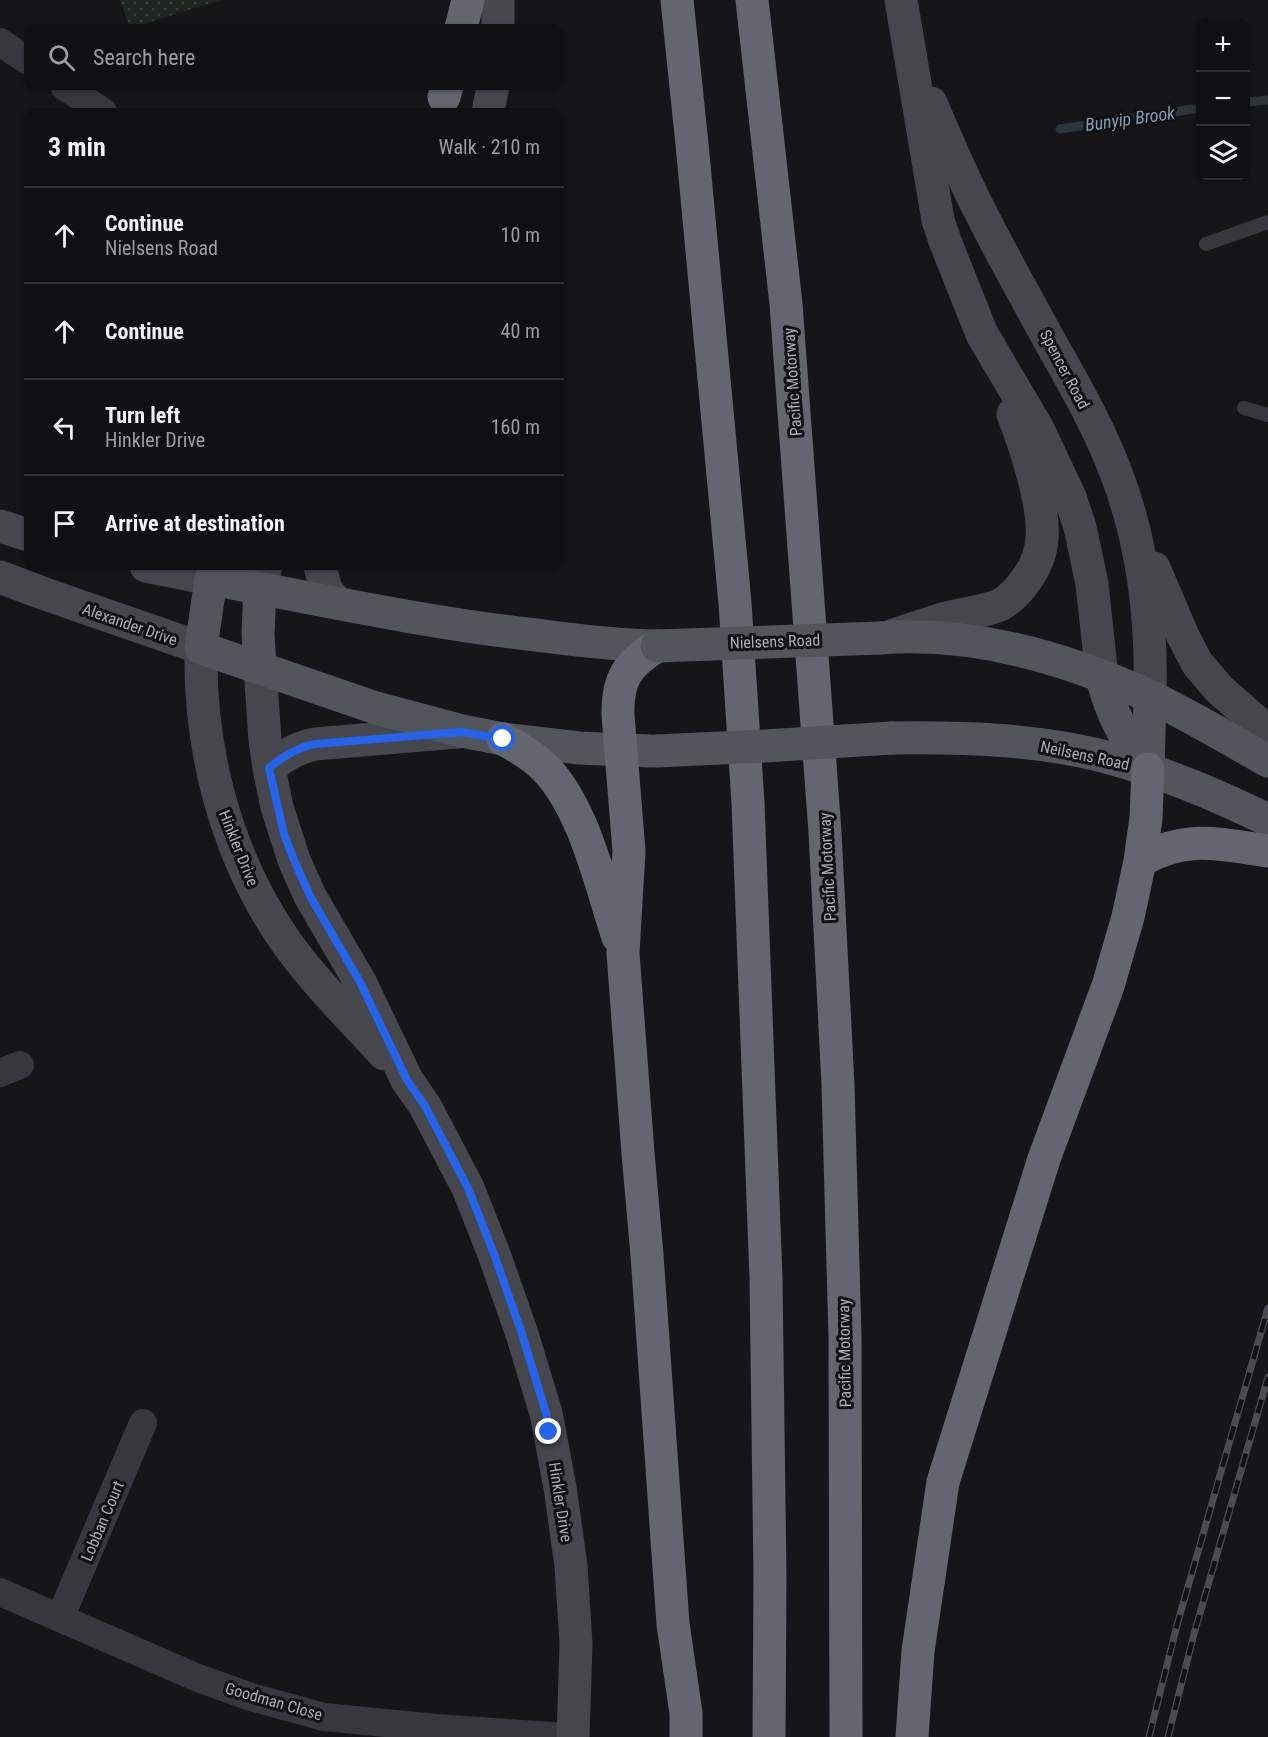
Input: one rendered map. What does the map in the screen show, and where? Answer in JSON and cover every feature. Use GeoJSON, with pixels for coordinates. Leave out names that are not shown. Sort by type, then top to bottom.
{"type":"FeatureCollection","features":[{"type":"Feature","properties":{"kind":"highway"},"geometry":{"type":"LineString","coordinates":[[462,24],[468,0]]}},
{"type":"Feature","properties":{"kind":"highway"},"geometry":{"type":"LineString","coordinates":[[676,0],[692,144],[734,591],[748,803],[766,1278],[770,1577],[769,1737]]}},
{"type":"Feature","properties":{"kind":"highway","name":"Pacific Motorway"},"geometry":{"type":"LineString","coordinates":[[752,0],[786,304],[825,832],[838,1085],[845,1337],[846,1737]]}},
{"type":"Feature","properties":{"kind":"highway"},"geometry":{"type":"LineString","coordinates":[[657,646],[637,660],[626,674],[622,681],[618,703],[629,851],[623,953],[648,1255],[673,1624],[686,1713],[686,1737]]}},
{"type":"Feature","properties":{"kind":"highway"},"geometry":{"type":"LineString","coordinates":[[503,739],[544,767],[568,800],[582,829],[623,953]]}},
{"type":"Feature","properties":{"kind":"highway"},"geometry":{"type":"LineString","coordinates":[[912,1737],[918,1651],[943,1482],[1044,1159],[1108,986],[1128,916],[1140,861],[1146,818],[1148,769]]}},
{"type":"Feature","properties":{"kind":"highway"},"geometry":{"type":"LineString","coordinates":[[1140,861],[1166,849],[1190,843],[1222,844],[1268,851]]}},
{"type":"Feature","properties":{"kind":"main road","name":"Nielsens Road"},"geometry":{"type":"LineString","coordinates":[[213,572],[263,577],[337,603],[429,621],[586,641],[657,646],[884,638],[950,639],[984,643],[1048,659],[1102,677],[1150,697],[1268,761]]}},
{"type":"Feature","properties":{"kind":"main road","name":"Hinkler Drive"},"geometry":{"type":"LineString","coordinates":[[201,648],[213,572]]}},
{"type":"Feature","properties":{"kind":"main road","name":"Hinkler Drive"},"geometry":{"type":"LineString","coordinates":[[260,668],[258,633],[263,577]]}},
{"type":"Feature","properties":{"kind":"main road","name":"Alexander Drive"},"geometry":{"type":"LineString","coordinates":[[201,648],[260,668]]}},
{"type":"Feature","properties":{"kind":"main road"},"geometry":{"type":"LineString","coordinates":[[260,668],[376,708],[462,732],[503,739],[621,751]]}},
{"type":"Feature","properties":{"kind":"main road"},"geometry":{"type":"LineString","coordinates":[[1102,677],[1118,725],[1148,769]]}},
{"type":"Feature","properties":{"kind":"main road"},"geometry":{"type":"LineString","coordinates":[[1148,769],[1150,697]]}},
{"type":"Feature","properties":{"kind":"main road","name":"Neilsens Road"},"geometry":{"type":"LineString","coordinates":[[621,751],[765,746],[892,738],[955,738],[1036,744],[1108,757],[1148,769],[1187,783],[1268,820]]}},
{"type":"Feature","properties":{"kind":"street"},"geometry":{"type":"LineString","coordinates":[[452,0],[452,24]]}},
{"type":"Feature","properties":{"kind":"street"},"geometry":{"type":"LineString","coordinates":[[498,0],[498,24]]}},
{"type":"Feature","properties":{"kind":"street","name":"Spencer Road"},"geometry":{"type":"LineString","coordinates":[[901,0],[938,220],[982,334],[1038,429],[1070,496],[1080,527],[1092,584],[1102,677]]}},
{"type":"Feature","properties":{"kind":"street"},"geometry":{"type":"LineString","coordinates":[[0,42],[24,58]]}},
{"type":"Feature","properties":{"kind":"street","name":"Spencer Road"},"geometry":{"type":"LineString","coordinates":[[912,61],[982,216],[1085,406],[1118,478],[1141,560],[1149,619],[1150,697]]}},
{"type":"Feature","properties":{"kind":"street"},"geometry":{"type":"LineString","coordinates":[[70,90],[97,108]]}},
{"type":"Feature","properties":{"kind":"street"},"geometry":{"type":"LineString","coordinates":[[489,108],[492,90]]}},
{"type":"Feature","properties":{"kind":"street"},"geometry":{"type":"LineString","coordinates":[[884,638],[1000,604],[1020,589],[1032,573],[1040,553],[1043,537],[1041,514],[1029,465],[1016,423],[982,334]]}},
{"type":"Feature","properties":{"kind":"street"},"geometry":{"type":"LineString","coordinates":[[1126,503],[1193,658],[1219,689],[1268,732]]}},
{"type":"Feature","properties":{"kind":"street"},"geometry":{"type":"LineString","coordinates":[[0,512],[24,515]]}},
{"type":"Feature","properties":{"kind":"street"},"geometry":{"type":"LineString","coordinates":[[0,526],[24,534]]}},
{"type":"Feature","properties":{"kind":"street"},"geometry":{"type":"LineString","coordinates":[[191,570],[213,572]]}},
{"type":"Feature","properties":{"kind":"street"},"geometry":{"type":"LineString","coordinates":[[321,570],[326,590],[337,603]]}},
{"type":"Feature","properties":{"kind":"street","name":"Alexander Drive"},"geometry":{"type":"LineString","coordinates":[[0,577],[201,648]]}},
{"type":"Feature","properties":{"kind":"street","name":"Hinkler Drive"},"geometry":{"type":"LineString","coordinates":[[201,648],[201,696],[211,762],[235,849],[263,906],[282,935],[308,969],[407,1080],[425,1106],[468,1188],[522,1334],[546,1413],[560,1487],[571,1566],[576,1644],[573,1737]]}},
{"type":"Feature","properties":{"kind":"street","name":"Hinkler Drive"},"geometry":{"type":"LineString","coordinates":[[260,668],[263,722],[269,768],[277,807],[294,860],[310,896],[360,982],[407,1080]]}},
{"type":"Feature","properties":{"kind":"street"},"geometry":{"type":"LineString","coordinates":[[269,768],[287,753],[315,744],[462,732]]}},
{"type":"Feature","properties":{"kind":"street","name":"Lobban Court"},"geometry":{"type":"LineString","coordinates":[[60,1618],[143,1423]]}},
{"type":"Feature","properties":{"kind":"street","name":"Goodman Close"},"geometry":{"type":"LineString","coordinates":[[0,1592],[198,1678],[251,1697],[324,1717],[567,1737]]}},
{"type":"Feature","properties":{"kind":"lane"},"geometry":{"type":"LineString","coordinates":[[1206,244],[1268,222]]}},
{"type":"Feature","properties":{"kind":"lane"},"geometry":{"type":"LineString","coordinates":[[1244,408],[1268,415]]}},
{"type":"Feature","properties":{"kind":"shaded area"},"geometry":{"type":"Polygon","coordinates":[[[120,0],[221,0],[143,24],[129,24],[120,0]]]}},
{"type":"Feature","properties":{"kind":"waterway","name":"Bunyip Brook"},"geometry":{"type":"LineString","coordinates":[[1250,102],[1268,100]]}},
{"type":"Feature","properties":{"kind":"waterway","name":"Bunyip Brook"},"geometry":{"type":"LineString","coordinates":[[1060,129],[1196,109]]}},
{"type":"Feature","properties":{"kind":"railway"},"geometry":{"type":"LineString","coordinates":[[1149,1737],[1177,1625],[1268,1308]]}},
{"type":"Feature","properties":{"kind":"railway"},"geometry":{"type":"LineString","coordinates":[[1168,1737],[1194,1634],[1268,1377]]}},
{"type":"Feature","properties":{"kind":"route"},"geometry":{"type":"LineString","coordinates":[[503,739],[462,732],[315,744],[287,753],[269,768],[284,834],[310,896],[350,963],[407,1080],[425,1106],[468,1188],[522,1334],[546,1413],[549,1432]]}}]}
